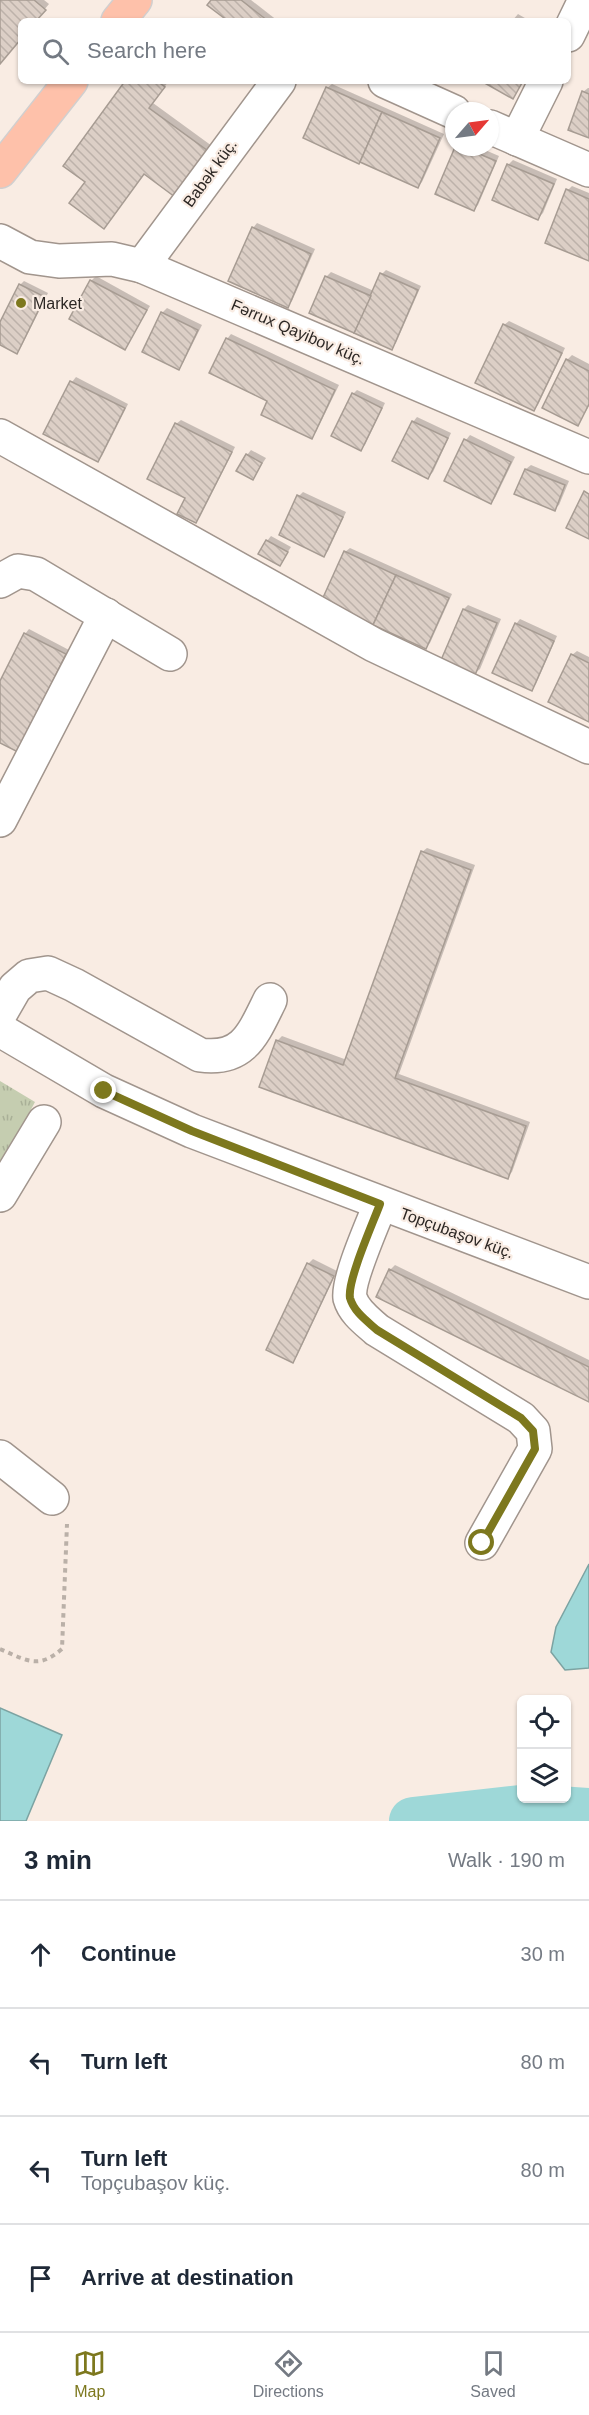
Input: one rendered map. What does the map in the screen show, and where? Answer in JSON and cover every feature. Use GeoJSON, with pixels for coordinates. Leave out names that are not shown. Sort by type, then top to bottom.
{"type":"FeatureCollection","features":[{"type":"Feature","properties":{"kind":"main road"},"geometry":{"type":"LineString","coordinates":[[0,171],[69,84]]}},
{"type":"Feature","properties":{"kind":"street"},"geometry":{"type":"LineString","coordinates":[[571,29],[585,0]]}},
{"type":"Feature","properties":{"kind":"street","name":"Babək küç."},"geometry":{"type":"LineString","coordinates":[[142,266],[277,84]]}},
{"type":"Feature","properties":{"kind":"street"},"geometry":{"type":"LineString","coordinates":[[392,84],[445,108]]}},
{"type":"Feature","properties":{"kind":"street"},"geometry":{"type":"LineString","coordinates":[[544,84],[504,133],[589,170]]}},
{"type":"Feature","properties":{"kind":"street","name":"Fərrux Qayibov küç."},"geometry":{"type":"LineString","coordinates":[[0,241],[30,257],[59,261],[112,258],[142,266],[589,457]]}},
{"type":"Feature","properties":{"kind":"street"},"geometry":{"type":"LineString","coordinates":[[0,436],[374,645],[589,747]]}},
{"type":"Feature","properties":{"kind":"street"},"geometry":{"type":"LineString","coordinates":[[0,581],[18,572],[36,574],[170,654]]}},
{"type":"Feature","properties":{"kind":"street"},"geometry":{"type":"LineString","coordinates":[[0,820],[8,784],[106,615]]}},
{"type":"Feature","properties":{"kind":"street"},"geometry":{"type":"LineString","coordinates":[[0,1014],[15,988],[29,976],[48,973],[74,985],[200,1056],[217,1058],[231,1053],[251,1038],[270,1000]]}},
{"type":"Feature","properties":{"kind":"street","name":"Topçubaşov küç."},"geometry":{"type":"LineString","coordinates":[[0,1030],[104,1091],[192,1131],[589,1282]]}},
{"type":"Feature","properties":{"kind":"street"},"geometry":{"type":"LineString","coordinates":[[0,1195],[45,1122]]}},
{"type":"Feature","properties":{"kind":"street"},"geometry":{"type":"LineString","coordinates":[[380,1204],[352,1281],[350,1297],[360,1316],[377,1330],[521,1418],[533,1431],[535,1449],[482,1543]]}},
{"type":"Feature","properties":{"kind":"street"},"geometry":{"type":"LineString","coordinates":[[0,1457],[52,1498]]}},
{"type":"Feature","properties":{"kind":"path"},"geometry":{"type":"LineString","coordinates":[[0,1649],[33,1663],[50,1660],[62,1649],[67,1525],[52,1498]]}},
{"type":"Feature","properties":{"kind":"green space"},"geometry":{"type":"Polygon","coordinates":[[[0,1081],[35,1102],[0,1167],[0,1081]]]}},
{"type":"Feature","properties":{"kind":"water"},"geometry":{"type":"Polygon","coordinates":[[[589,1564],[589,1668],[565,1670],[551,1652],[556,1627],[589,1564]]]}},
{"type":"Feature","properties":{"kind":"water"},"geometry":{"type":"Polygon","coordinates":[[[0,1708],[62,1735],[26,1821],[0,1821],[0,1708]]]}},
{"type":"Feature","properties":{"kind":"building"},"geometry":{"type":"Polygon","coordinates":[[[0,0],[34,0],[46,10],[39,18],[18,18],[18,43],[0,64],[0,0]]]}},
{"type":"Feature","properties":{"kind":"building"},"geometry":{"type":"Polygon","coordinates":[[[211,0],[241,0],[264,18],[224,18],[207,5],[211,0]]]}},
{"type":"Feature","properties":{"kind":"building"},"geometry":{"type":"Polygon","coordinates":[[[123,84],[161,84],[165,87],[149,108],[208,151],[175,197],[144,174],[104,229],[69,203],[85,182],[63,166],[123,84]]]}},
{"type":"Feature","properties":{"kind":"building"},"geometry":{"type":"Polygon","coordinates":[[[486,84],[521,84],[513,99],[486,84]]]}},
{"type":"Feature","properties":{"kind":"building"},"geometry":{"type":"Polygon","coordinates":[[[326,87],[382,112],[359,164],[303,138],[326,87]]]}},
{"type":"Feature","properties":{"kind":"building"},"geometry":{"type":"Polygon","coordinates":[[[582,91],[589,94],[589,138],[568,130],[582,91]]]}},
{"type":"Feature","properties":{"kind":"building"},"geometry":{"type":"Polygon","coordinates":[[[382,112],[440,138],[418,188],[360,162],[382,112]]]}},
{"type":"Feature","properties":{"kind":"building"},"geometry":{"type":"Polygon","coordinates":[[[451,156],[484,156],[496,161],[474,211],[435,194],[451,156]]]}},
{"type":"Feature","properties":{"kind":"building"},"geometry":{"type":"Polygon","coordinates":[[[507,164],[554,184],[538,220],[492,200],[507,164]]]}},
{"type":"Feature","properties":{"kind":"building"},"geometry":{"type":"Polygon","coordinates":[[[566,189],[589,199],[589,261],[545,243],[566,189]]]}},
{"type":"Feature","properties":{"kind":"building"},"geometry":{"type":"Polygon","coordinates":[[[252,227],[311,254],[288,308],[228,281],[252,227]]]}},
{"type":"Feature","properties":{"kind":"building"},"geometry":{"type":"Polygon","coordinates":[[[380,273],[418,290],[392,350],[354,333],[380,273]]]}},
{"type":"Feature","properties":{"kind":"building"},"geometry":{"type":"Polygon","coordinates":[[[325,276],[371,296],[354,333],[309,313],[325,276]]]}},
{"type":"Feature","properties":{"kind":"building"},"geometry":{"type":"Polygon","coordinates":[[[90,280],[147,310],[125,350],[69,319],[90,280]]]}},
{"type":"Feature","properties":{"kind":"building"},"geometry":{"type":"Polygon","coordinates":[[[19,284],[45,297],[17,354],[0,345],[0,322],[19,284]]]}},
{"type":"Feature","properties":{"kind":"building"},"geometry":{"type":"Polygon","coordinates":[[[161,312],[198,330],[179,370],[142,352],[161,312]]]}},
{"type":"Feature","properties":{"kind":"building"},"geometry":{"type":"Polygon","coordinates":[[[503,324],[562,353],[534,411],[475,383],[503,324]]]}},
{"type":"Feature","properties":{"kind":"building"},"geometry":{"type":"Polygon","coordinates":[[[226,338],[335,390],[312,439],[261,415],[267,401],[209,373],[226,338]]]}},
{"type":"Feature","properties":{"kind":"building"},"geometry":{"type":"Polygon","coordinates":[[[566,359],[589,371],[589,404],[578,426],[542,408],[566,359]]]}},
{"type":"Feature","properties":{"kind":"building"},"geometry":{"type":"Polygon","coordinates":[[[70,381],[125,408],[98,462],[43,434],[70,381]]]}},
{"type":"Feature","properties":{"kind":"building"},"geometry":{"type":"Polygon","coordinates":[[[352,393],[382,408],[361,451],[331,436],[352,393]]]}},
{"type":"Feature","properties":{"kind":"building"},"geometry":{"type":"Polygon","coordinates":[[[412,421],[448,438],[428,479],[392,461],[412,421]]]}},
{"type":"Feature","properties":{"kind":"building"},"geometry":{"type":"Polygon","coordinates":[[[175,423],[232,452],[196,523],[177,514],[185,498],[147,479],[175,423]]]}},
{"type":"Feature","properties":{"kind":"building"},"geometry":{"type":"Polygon","coordinates":[[[464,439],[511,462],[491,504],[444,481],[464,439]]]}},
{"type":"Feature","properties":{"kind":"building"},"geometry":{"type":"Polygon","coordinates":[[[246,454],[262,463],[253,480],[236,471],[246,454]]]}},
{"type":"Feature","properties":{"kind":"building"},"geometry":{"type":"Polygon","coordinates":[[[525,469],[565,485],[555,511],[514,494],[525,469]]]}},
{"type":"Feature","properties":{"kind":"building"},"geometry":{"type":"Polygon","coordinates":[[[584,491],[589,494],[589,539],[566,528],[584,491]]]}},
{"type":"Feature","properties":{"kind":"building"},"geometry":{"type":"Polygon","coordinates":[[[297,495],[343,517],[324,557],[279,535],[297,495]]]}},
{"type":"Feature","properties":{"kind":"building"},"geometry":{"type":"Polygon","coordinates":[[[266,540],[288,552],[280,566],[258,554],[266,540]]]}},
{"type":"Feature","properties":{"kind":"building"},"geometry":{"type":"Polygon","coordinates":[[[344,551],[396,575],[373,625],[321,602],[344,551]]]}},
{"type":"Feature","properties":{"kind":"building"},"geometry":{"type":"Polygon","coordinates":[[[396,575],[449,598],[426,649],[373,625],[396,575]]]}},
{"type":"Feature","properties":{"kind":"building"},"geometry":{"type":"Polygon","coordinates":[[[463,609],[497,623],[475,675],[441,660],[463,609]]]}},
{"type":"Feature","properties":{"kind":"building"},"geometry":{"type":"Polygon","coordinates":[[[515,623],[554,641],[532,691],[492,673],[515,623]]]}},
{"type":"Feature","properties":{"kind":"building"},"geometry":{"type":"Polygon","coordinates":[[[24,633],[66,654],[18,752],[0,743],[0,681],[24,633]]]}},
{"type":"Feature","properties":{"kind":"building"},"geometry":{"type":"Polygon","coordinates":[[[571,654],[589,663],[589,722],[548,702],[571,654]]]}},
{"type":"Feature","properties":{"kind":"building"},"geometry":{"type":"Polygon","coordinates":[[[421,851],[471,870],[395,1078],[526,1126],[508,1179],[259,1087],[276,1040],[343,1065],[421,851]]]}},
{"type":"Feature","properties":{"kind":"building"},"geometry":{"type":"Polygon","coordinates":[[[307,1263],[334,1276],[293,1363],[266,1350],[307,1263]]]}},
{"type":"Feature","properties":{"kind":"building"},"geometry":{"type":"Polygon","coordinates":[[[389,1269],[589,1367],[589,1402],[376,1297],[389,1269]]]}},
{"type":"Feature","properties":{"kind":"waterway"},"geometry":{"type":"LineString","coordinates":[[413,1821],[529,1808],[589,1812]]}},
{"type":"Feature","properties":{"kind":"place","name":"Market"},"geometry":{"type":"Point","coordinates":[21,303]}},
{"type":"Feature","properties":{"kind":"route"},"geometry":{"type":"LineString","coordinates":[[104,1091],[192,1131],[380,1204],[352,1281],[350,1297],[360,1316],[377,1330],[521,1418],[533,1431],[535,1449],[482,1543]]}}]}
